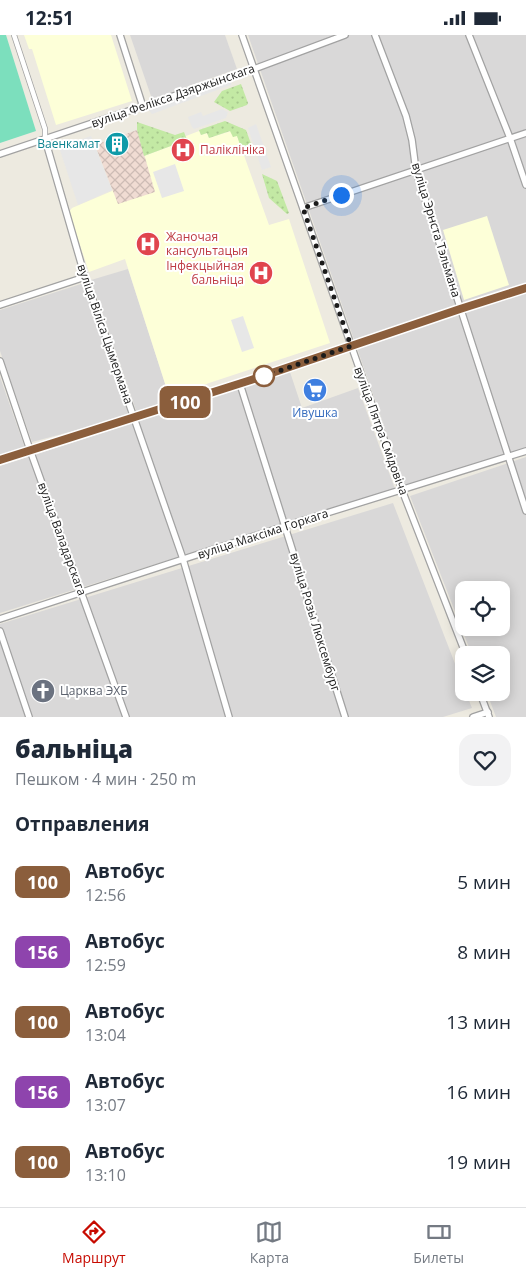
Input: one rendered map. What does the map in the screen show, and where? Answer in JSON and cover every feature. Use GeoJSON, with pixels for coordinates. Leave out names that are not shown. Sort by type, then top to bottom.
{"type":"FeatureCollection","features":[{"type":"Feature","properties":{"kind":"street","name":"вуліца Віліса Цымермана"},"geometry":{"type":"LineString","coordinates":[[14,35],[45,129],[45,139],[85,277],[183,559],[229,717]]}},
{"type":"Feature","properties":{"kind":"street"},"geometry":{"type":"LineString","coordinates":[[120,35],[143,107]]}},
{"type":"Feature","properties":{"kind":"street","name":"вуліца Пятра Смідовіча"},"geometry":{"type":"LineString","coordinates":[[242,35],[402,491],[462,646]]}},
{"type":"Feature","properties":{"kind":"street","name":"вуліца Фелікса Дзяржынскага"},"geometry":{"type":"LineString","coordinates":[[0,154],[254,69],[344,35]]}},
{"type":"Feature","properties":{"kind":"street","name":"вуліца Эрнста Тэльмана"},"geometry":{"type":"LineString","coordinates":[[375,35],[406,116],[412,140],[416,171],[526,511]]}},
{"type":"Feature","properties":{"kind":"street"},"geometry":{"type":"LineString","coordinates":[[469,35],[510,138],[526,185]]}},
{"type":"Feature","properties":{"kind":"street"},"geometry":{"type":"LineString","coordinates":[[303,208],[526,133]]}},
{"type":"Feature","properties":{"kind":"street"},"geometry":{"type":"LineString","coordinates":[[0,305],[85,277]]}},
{"type":"Feature","properties":{"kind":"street"},"geometry":{"type":"LineString","coordinates":[[0,460],[240,384],[526,288]]}},
{"type":"Feature","properties":{"kind":"street","name":"вуліца Валадарскага"},"geometry":{"type":"LineString","coordinates":[[0,361],[126,717]]}},
{"type":"Feature","properties":{"kind":"street","name":"вуліца Розы Люксембург"},"geometry":{"type":"LineString","coordinates":[[240,384],[345,717]]}},
{"type":"Feature","properties":{"kind":"street","name":"вуліца Максіма Горкага"},"geometry":{"type":"LineString","coordinates":[[0,619],[285,526],[526,451]]}},
{"type":"Feature","properties":{"kind":"street"},"geometry":{"type":"LineString","coordinates":[[0,631],[28,717]]}},
{"type":"Feature","properties":{"kind":"street"},"geometry":{"type":"LineString","coordinates":[[473,717],[489,715],[483,701]]}},
{"type":"Feature","properties":{"kind":"shaded area"},"geometry":{"type":"Polygon","coordinates":[[[24,35],[111,35],[132,101],[56,125],[32,49],[29,49],[24,35]]]}},
{"type":"Feature","properties":{"kind":"shaded area"},"geometry":{"type":"Polygon","coordinates":[[[130,35],[225,35],[237,69],[152,99],[130,35]]]}},
{"type":"Feature","properties":{"kind":"shaded area"},"geometry":{"type":"Polygon","coordinates":[[[248,35],[526,35],[526,448],[405,486],[248,35]]]}},
{"type":"Feature","properties":{"kind":"shaded area"},"geometry":{"type":"Polygon","coordinates":[[[232,79],[231,85],[152,114],[147,108],[232,79]]]}},
{"type":"Feature","properties":{"kind":"shaded area"},"geometry":{"type":"Polygon","coordinates":[[[222,109],[228,112],[226,118],[194,129],[192,127],[188,117],[201,112],[203,116],[222,109]]]}},
{"type":"Feature","properties":{"kind":"shaded area"},"geometry":{"type":"Polygon","coordinates":[[[256,124],[271,167],[262,170],[248,128],[256,124]]]}},
{"type":"Feature","properties":{"kind":"shaded area"},"geometry":{"type":"Polygon","coordinates":[[[137,130],[155,192],[118,204],[95,145],[137,130]]]}},
{"type":"Feature","properties":{"kind":"shaded area"},"geometry":{"type":"Polygon","coordinates":[[[199,131],[201,135],[207,133],[209,138],[231,131],[237,136],[269,225],[289,219],[330,343],[209,383],[170,399],[125,259],[89,272],[69,212],[72,208],[112,191],[144,156],[187,140],[186,136],[199,131]]]}},
{"type":"Feature","properties":{"kind":"shaded area"},"geometry":{"type":"Polygon","coordinates":[[[91,136],[112,190],[78,205],[59,147],[91,136]]]}},
{"type":"Feature","properties":{"kind":"shaded area"},"geometry":{"type":"Polygon","coordinates":[[[175,164],[184,191],[162,198],[153,172],[175,164]]]}},
{"type":"Feature","properties":{"kind":"shaded area"},"geometry":{"type":"Polygon","coordinates":[[[487,216],[509,285],[464,300],[443,230],[487,216]]]}},
{"type":"Feature","properties":{"kind":"shaded area"},"geometry":{"type":"Polygon","coordinates":[[[128,269],[170,399],[137,413],[91,280],[128,269]]]}},
{"type":"Feature","properties":{"kind":"shaded area"},"geometry":{"type":"Polygon","coordinates":[[[84,283],[129,416],[32,442],[0,351],[0,310],[84,283]]]}},
{"type":"Feature","properties":{"kind":"shaded area"},"geometry":{"type":"Polygon","coordinates":[[[243,316],[254,348],[242,352],[231,320],[243,316]]]}},
{"type":"Feature","properties":{"kind":"shaded area"},"geometry":{"type":"Polygon","coordinates":[[[290,372],[302,408],[358,388],[395,489],[0,613],[0,466],[290,372]]]}},
{"type":"Feature","properties":{"kind":"shaded area"},"geometry":{"type":"Polygon","coordinates":[[[0,377],[25,448],[0,456],[0,377]]]}},
{"type":"Feature","properties":{"kind":"shaded area"},"geometry":{"type":"Polygon","coordinates":[[[526,457],[526,717],[496,717],[490,701],[510,701],[510,646],[468,646],[465,636],[510,636],[510,581],[455,581],[455,611],[410,496],[526,457]]]}},
{"type":"Feature","properties":{"kind":"shaded area"},"geometry":{"type":"Polygon","coordinates":[[[393,503],[455,664],[455,701],[469,701],[472,708],[443,717],[0,717],[0,624],[393,503]]]}},
{"type":"Feature","properties":{"kind":"green space"},"geometry":{"type":"Polygon","coordinates":[[[0,35],[6,35],[36,131],[0,143],[0,35]]]}},
{"type":"Feature","properties":{"kind":"green space"},"geometry":{"type":"Polygon","coordinates":[[[241,84],[248,103],[247,105],[230,111],[214,102],[222,91],[241,84]]]}},
{"type":"Feature","properties":{"kind":"green space"},"geometry":{"type":"Polygon","coordinates":[[[225,121],[246,130],[254,152],[244,156],[237,136],[233,137],[230,131],[209,138],[207,133],[201,135],[199,130],[225,121]]]}},
{"type":"Feature","properties":{"kind":"green space"},"geometry":{"type":"Polygon","coordinates":[[[137,122],[175,135],[184,132],[187,140],[144,156],[137,130],[137,122]]]}},
{"type":"Feature","properties":{"kind":"green space"},"geometry":{"type":"Polygon","coordinates":[[[262,174],[277,181],[289,213],[287,214],[269,198],[262,174]]]}},
{"type":"Feature","properties":{"kind":"bus line","name":"100"},"geometry":{"type":"LineString","coordinates":[[0,460],[251,380],[526,288]]}},
{"type":"Feature","properties":{"kind":"place","name":"Ваенкамат"},"geometry":{"type":"Point","coordinates":[117,144]}},
{"type":"Feature","properties":{"kind":"place","name":"Паліклініка"},"geometry":{"type":"Point","coordinates":[183,150]}},
{"type":"Feature","properties":{"kind":"place","name":"Жаночая кансультацыя"},"geometry":{"type":"Point","coordinates":[148,244]}},
{"type":"Feature","properties":{"kind":"place","name":"Інфекцыйная бальніца"},"geometry":{"type":"Point","coordinates":[261,273]}},
{"type":"Feature","properties":{"kind":"place","name":"Ивушка"},"geometry":{"type":"Point","coordinates":[315,390]}},
{"type":"Feature","properties":{"kind":"place","name":"Царква ЭХБ"},"geometry":{"type":"Point","coordinates":[43,691]}},
{"type":"Feature","properties":{"kind":"route"},"geometry":{"type":"LineString","coordinates":[[264,376],[351,346],[303,208],[341,195]]}}]}
